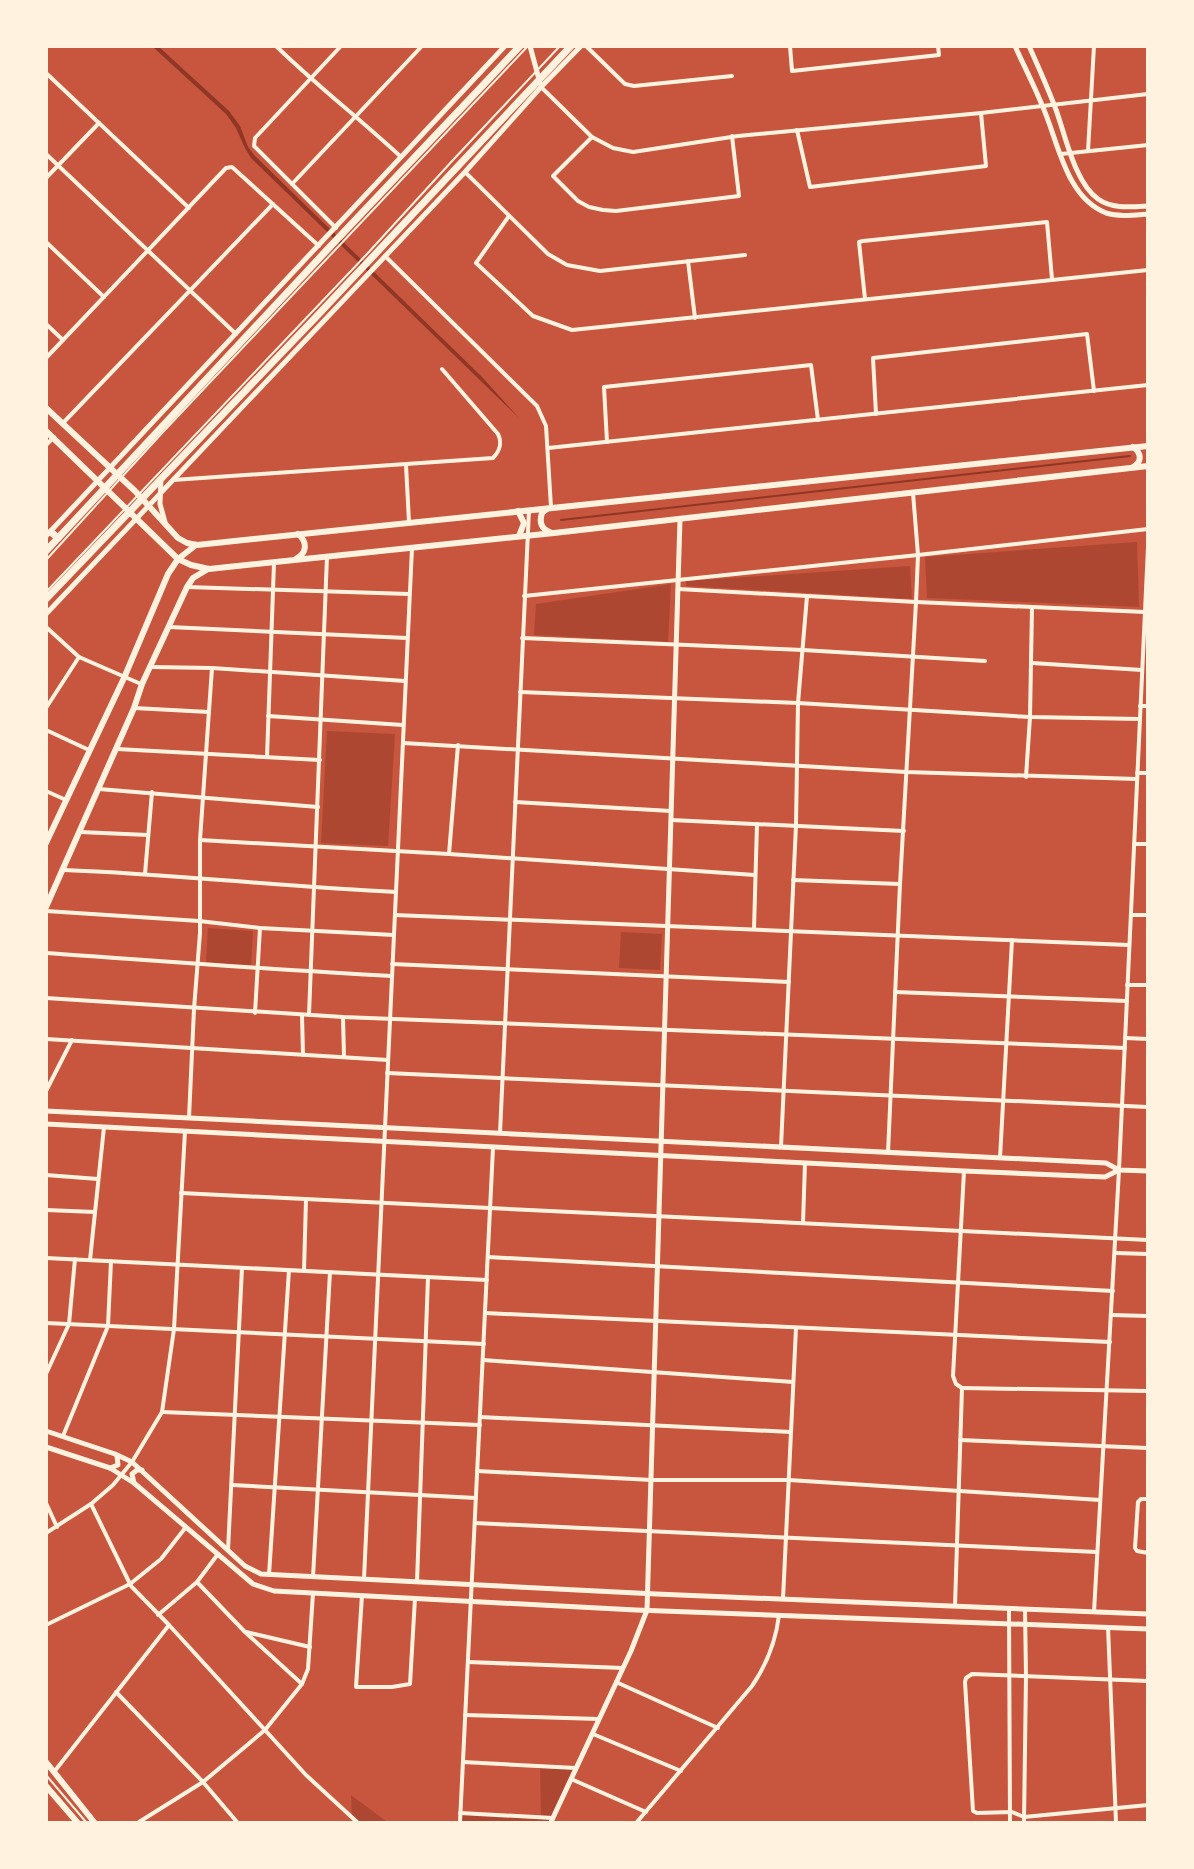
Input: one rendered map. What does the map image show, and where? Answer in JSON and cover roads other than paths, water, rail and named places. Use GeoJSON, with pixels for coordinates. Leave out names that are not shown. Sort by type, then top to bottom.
{"type":"FeatureCollection","features":[{"type":"Feature","properties":{"kind":"highway"},"geometry":{"type":"LineString","coordinates":[[46,551],[108,489],[159,429],[327,254],[520,46]]}},
{"type":"Feature","properties":{"kind":"highway"},"geometry":{"type":"LineString","coordinates":[[46,599],[140,496],[161,478],[319,320],[353,278],[540,84],[563,48],[571,46]]}},
{"type":"Feature","properties":{"kind":"highway"},"geometry":{"type":"LineString","coordinates":[[49,534],[58,538]]}},
{"type":"Feature","properties":{"kind":"main road"},"geometry":{"type":"LineString","coordinates":[[46,408],[140,496],[178,538],[197,545],[1148,446]]}},
{"type":"Feature","properties":{"kind":"main road"},"geometry":{"type":"LineString","coordinates":[[46,430],[178,558],[191,565],[209,569],[527,536],[1148,466]]}},
{"type":"Feature","properties":{"kind":"main road"},"geometry":{"type":"LineString","coordinates":[[1132,468],[1137,465],[1140,456],[1138,450],[1133,447]]}},
{"type":"Feature","properties":{"kind":"main road"},"geometry":{"type":"LineString","coordinates":[[551,507],[542,513],[541,524],[543,529],[554,533]]}},
{"type":"Feature","properties":{"kind":"main road"},"geometry":{"type":"LineString","coordinates":[[518,511],[524,523],[519,536]]}},
{"type":"Feature","properties":{"kind":"main road"},"geometry":{"type":"LineString","coordinates":[[295,560],[305,550],[304,540],[297,534]]}},
{"type":"Feature","properties":{"kind":"main road"},"geometry":{"type":"LineString","coordinates":[[46,843],[124,678],[168,574],[178,558],[197,545]]}},
{"type":"Feature","properties":{"kind":"main road"},"geometry":{"type":"LineString","coordinates":[[46,906],[64,870],[134,708],[142,684],[187,587],[193,578],[209,569]]}},
{"type":"Feature","properties":{"kind":"main road"},"geometry":{"type":"LineString","coordinates":[[46,1762],[94,1822]]}},
{"type":"Feature","properties":{"kind":"main road"},"geometry":{"type":"LineString","coordinates":[[46,1786],[77,1822]]}},
{"type":"Feature","properties":{"kind":"street"},"geometry":{"type":"LineString","coordinates":[[276,46],[310,79],[357,116],[402,157]]}},
{"type":"Feature","properties":{"kind":"street"},"geometry":{"type":"LineString","coordinates":[[336,228],[254,146],[255,138],[341,46]]}},
{"type":"Feature","properties":{"kind":"street"},"geometry":{"type":"LineString","coordinates":[[292,184],[422,46]]}},
{"type":"Feature","properties":{"kind":"street"},"geometry":{"type":"LineString","coordinates":[[49,534],[506,46]]}},
{"type":"Feature","properties":{"kind":"street"},"geometry":{"type":"LineString","coordinates":[[529,46],[540,84],[592,137],[613,148],[633,152],[732,136],[981,113],[1148,94]]}},
{"type":"Feature","properties":{"kind":"street"},"geometry":{"type":"LineString","coordinates":[[372,259],[385,256],[465,172],[540,84],[581,46]]}},
{"type":"Feature","properties":{"kind":"street"},"geometry":{"type":"LineString","coordinates":[[586,46],[625,84],[634,86],[732,76]]}},
{"type":"Feature","properties":{"kind":"street"},"geometry":{"type":"LineString","coordinates":[[790,46],[792,71],[939,55],[938,46]]}},
{"type":"Feature","properties":{"kind":"street"},"geometry":{"type":"LineString","coordinates":[[1015,46],[1079,192],[1090,203],[1105,212],[1123,215],[1148,214]]}},
{"type":"Feature","properties":{"kind":"street"},"geometry":{"type":"LineString","coordinates":[[1029,46],[1071,153],[1088,189],[1098,199],[1110,205],[1148,207]]}},
{"type":"Feature","properties":{"kind":"street"},"geometry":{"type":"LineString","coordinates":[[1088,152],[1094,46]]}},
{"type":"Feature","properties":{"kind":"street"},"geometry":{"type":"LineString","coordinates":[[46,74],[189,208]]}},
{"type":"Feature","properties":{"kind":"street"},"geometry":{"type":"LineString","coordinates":[[797,130],[810,187],[986,166],[981,113]]}},
{"type":"Feature","properties":{"kind":"street"},"geometry":{"type":"LineString","coordinates":[[46,178],[99,123]]}},
{"type":"Feature","properties":{"kind":"street"},"geometry":{"type":"LineString","coordinates":[[592,137],[553,176],[578,201],[589,207],[616,211],[739,196],[732,136]]}},
{"type":"Feature","properties":{"kind":"street"},"geometry":{"type":"LineString","coordinates":[[1061,154],[1148,145]]}},
{"type":"Feature","properties":{"kind":"street"},"geometry":{"type":"LineString","coordinates":[[46,154],[236,333]]}},
{"type":"Feature","properties":{"kind":"street"},"geometry":{"type":"LineString","coordinates":[[46,358],[226,168],[232,167],[319,246]]}},
{"type":"Feature","properties":{"kind":"street"},"geometry":{"type":"LineString","coordinates":[[465,172],[548,254],[567,265],[600,271],[745,255]]}},
{"type":"Feature","properties":{"kind":"street"},"geometry":{"type":"LineString","coordinates":[[63,423],[273,204]]}},
{"type":"Feature","properties":{"kind":"street"},"geometry":{"type":"LineString","coordinates":[[509,216],[476,263],[533,316],[572,330],[1148,270]]}},
{"type":"Feature","properties":{"kind":"street"},"geometry":{"type":"LineString","coordinates":[[865,299],[859,242],[1047,222],[1053,279]]}},
{"type":"Feature","properties":{"kind":"street"},"geometry":{"type":"LineString","coordinates":[[46,242],[104,297]]}},
{"type":"Feature","properties":{"kind":"street"},"geometry":{"type":"LineString","coordinates":[[385,256],[537,406],[546,426],[551,507]]}},
{"type":"Feature","properties":{"kind":"street"},"geometry":{"type":"LineString","coordinates":[[688,261],[695,318]]}},
{"type":"Feature","properties":{"kind":"street"},"geometry":{"type":"LineString","coordinates":[[46,614],[173,480],[319,320]]}},
{"type":"Feature","properties":{"kind":"street"},"geometry":{"type":"LineString","coordinates":[[46,324],[64,340]]}},
{"type":"Feature","properties":{"kind":"street"},"geometry":{"type":"LineString","coordinates":[[876,414],[873,358],[1087,334],[1094,391]]}},
{"type":"Feature","properties":{"kind":"street"},"geometry":{"type":"LineString","coordinates":[[607,442],[604,387],[811,365],[818,420]]}},
{"type":"Feature","properties":{"kind":"street"},"geometry":{"type":"LineString","coordinates":[[173,480],[488,460],[497,455],[501,440],[498,434],[442,369]]}},
{"type":"Feature","properties":{"kind":"street"},"geometry":{"type":"LineString","coordinates":[[548,448],[1148,385]]}},
{"type":"Feature","properties":{"kind":"street"},"geometry":{"type":"LineString","coordinates":[[152,423],[159,429]]}},
{"type":"Feature","properties":{"kind":"street"},"geometry":{"type":"LineString","coordinates":[[46,445],[54,437]]}},
{"type":"Feature","properties":{"kind":"street"},"geometry":{"type":"LineString","coordinates":[[406,465],[409,522]]}},
{"type":"Feature","properties":{"kind":"street"},"geometry":{"type":"LineString","coordinates":[[161,478],[160,493],[165,524]]}},
{"type":"Feature","properties":{"kind":"street"},"geometry":{"type":"LineString","coordinates":[[888,1153],[897,936],[918,555],[914,493]]}},
{"type":"Feature","properties":{"kind":"street"},"geometry":{"type":"LineString","coordinates":[[500,1133],[529,510]]}},
{"type":"Feature","properties":{"kind":"street"},"geometry":{"type":"LineString","coordinates":[[460,1813],[552,1820],[623,1668],[647,1610],[680,519]]}},
{"type":"Feature","properties":{"kind":"street"},"geometry":{"type":"LineString","coordinates":[[524,596],[1148,529]]}},
{"type":"Feature","properties":{"kind":"street"},"geometry":{"type":"LineString","coordinates":[[1094,1612],[1112,1315],[1148,547]]}},
{"type":"Feature","properties":{"kind":"street"},"geometry":{"type":"LineString","coordinates":[[364,1579],[412,548]]}},
{"type":"Feature","properties":{"kind":"street"},"geometry":{"type":"LineString","coordinates":[[309,1016],[327,556]]}},
{"type":"Feature","properties":{"kind":"street"},"geometry":{"type":"LineString","coordinates":[[267,757],[274,562]]}},
{"type":"Feature","properties":{"kind":"street"},"geometry":{"type":"LineString","coordinates":[[187,587],[409,594]]}},
{"type":"Feature","properties":{"kind":"street"},"geometry":{"type":"LineString","coordinates":[[678,589],[1144,612]]}},
{"type":"Feature","properties":{"kind":"street"},"geometry":{"type":"LineString","coordinates":[[781,1147],[794,880],[798,703],[807,596]]}},
{"type":"Feature","properties":{"kind":"street"},"geometry":{"type":"LineString","coordinates":[[1026,777],[1030,717],[1032,607]]}},
{"type":"Feature","properties":{"kind":"street"},"geometry":{"type":"LineString","coordinates":[[46,627],[79,657],[142,684]]}},
{"type":"Feature","properties":{"kind":"street"},"geometry":{"type":"LineString","coordinates":[[169,627],[407,638]]}},
{"type":"Feature","properties":{"kind":"street"},"geometry":{"type":"LineString","coordinates":[[522,638],[803,650],[985,661]]}},
{"type":"Feature","properties":{"kind":"street"},"geometry":{"type":"LineString","coordinates":[[46,708],[79,657]]}},
{"type":"Feature","properties":{"kind":"street"},"geometry":{"type":"LineString","coordinates":[[1031,663],[1142,670]]}},
{"type":"Feature","properties":{"kind":"street"},"geometry":{"type":"LineString","coordinates":[[150,667],[212,668],[405,681]]}},
{"type":"Feature","properties":{"kind":"street"},"geometry":{"type":"LineString","coordinates":[[189,1118],[200,921],[200,840],[212,668]]}},
{"type":"Feature","properties":{"kind":"street"},"geometry":{"type":"LineString","coordinates":[[520,692],[798,703],[1030,717],[1140,719]]}},
{"type":"Feature","properties":{"kind":"street"},"geometry":{"type":"LineString","coordinates":[[1140,706],[1148,706]]}},
{"type":"Feature","properties":{"kind":"street"},"geometry":{"type":"LineString","coordinates":[[134,708],[209,711]]}},
{"type":"Feature","properties":{"kind":"street"},"geometry":{"type":"LineString","coordinates":[[268,716],[403,725]]}},
{"type":"Feature","properties":{"kind":"street"},"geometry":{"type":"LineString","coordinates":[[46,730],[90,751]]}},
{"type":"Feature","properties":{"kind":"street"},"geometry":{"type":"LineString","coordinates":[[403,743],[797,767],[1026,777],[1137,779]]}},
{"type":"Feature","properties":{"kind":"street"},"geometry":{"type":"LineString","coordinates":[[449,854],[458,745]]}},
{"type":"Feature","properties":{"kind":"street"},"geometry":{"type":"LineString","coordinates":[[116,749],[320,760]]}},
{"type":"Feature","properties":{"kind":"street"},"geometry":{"type":"LineString","coordinates":[[1137,773],[1148,773]]}},
{"type":"Feature","properties":{"kind":"street"},"geometry":{"type":"LineString","coordinates":[[98,789],[318,807]]}},
{"type":"Feature","properties":{"kind":"street"},"geometry":{"type":"LineString","coordinates":[[46,791],[67,800]]}},
{"type":"Feature","properties":{"kind":"street"},"geometry":{"type":"LineString","coordinates":[[145,874],[152,792]]}},
{"type":"Feature","properties":{"kind":"street"},"geometry":{"type":"LineString","coordinates":[[515,802],[671,811]]}},
{"type":"Feature","properties":{"kind":"street"},"geometry":{"type":"LineString","coordinates":[[671,820],[904,831]]}},
{"type":"Feature","properties":{"kind":"street"},"geometry":{"type":"LineString","coordinates":[[753,929],[757,824]]}},
{"type":"Feature","properties":{"kind":"street"},"geometry":{"type":"LineString","coordinates":[[79,832],[148,835]]}},
{"type":"Feature","properties":{"kind":"street"},"geometry":{"type":"LineString","coordinates":[[200,840],[755,875]]}},
{"type":"Feature","properties":{"kind":"street"},"geometry":{"type":"LineString","coordinates":[[1134,844],[1148,844]]}},
{"type":"Feature","properties":{"kind":"street"},"geometry":{"type":"LineString","coordinates":[[64,870],[396,892]]}},
{"type":"Feature","properties":{"kind":"street"},"geometry":{"type":"LineString","coordinates":[[794,880],[900,884]]}},
{"type":"Feature","properties":{"kind":"street"},"geometry":{"type":"LineString","coordinates":[[46,911],[200,921],[260,928],[394,935]]}},
{"type":"Feature","properties":{"kind":"street"},"geometry":{"type":"LineString","coordinates":[[394,915],[1129,945]]}},
{"type":"Feature","properties":{"kind":"street"},"geometry":{"type":"LineString","coordinates":[[1131,915],[1148,915]]}},
{"type":"Feature","properties":{"kind":"street"},"geometry":{"type":"LineString","coordinates":[[255,1013],[260,928]]}},
{"type":"Feature","properties":{"kind":"street"},"geometry":{"type":"LineString","coordinates":[[1000,1159],[1012,940]]}},
{"type":"Feature","properties":{"kind":"street"},"geometry":{"type":"LineString","coordinates":[[46,953],[258,969],[392,976]]}},
{"type":"Feature","properties":{"kind":"street"},"geometry":{"type":"LineString","coordinates":[[392,964],[789,982]]}},
{"type":"Feature","properties":{"kind":"street"},"geometry":{"type":"LineString","coordinates":[[1128,985],[1148,985]]}},
{"type":"Feature","properties":{"kind":"street"},"geometry":{"type":"LineString","coordinates":[[895,992],[1127,1001]]}},
{"type":"Feature","properties":{"kind":"street"},"geometry":{"type":"LineString","coordinates":[[46,998],[309,1016],[1125,1048]]}},
{"type":"Feature","properties":{"kind":"street"},"geometry":{"type":"LineString","coordinates":[[302,1015],[303,1055]]}},
{"type":"Feature","properties":{"kind":"street"},"geometry":{"type":"LineString","coordinates":[[343,1017],[344,1057]]}},
{"type":"Feature","properties":{"kind":"street"},"geometry":{"type":"LineString","coordinates":[[1125,1038],[1148,1039]]}},
{"type":"Feature","properties":{"kind":"street"},"geometry":{"type":"LineString","coordinates":[[46,1039],[388,1060]]}},
{"type":"Feature","properties":{"kind":"street"},"geometry":{"type":"LineString","coordinates":[[46,1091],[72,1040]]}},
{"type":"Feature","properties":{"kind":"street"},"geometry":{"type":"LineString","coordinates":[[387,1073],[1148,1107]]}},
{"type":"Feature","properties":{"kind":"street"},"geometry":{"type":"LineString","coordinates":[[46,1111],[1106,1163],[1119,1170],[1148,1171]]}},
{"type":"Feature","properties":{"kind":"street"},"geometry":{"type":"LineString","coordinates":[[46,1124],[964,1171],[1105,1177],[1119,1170]]}},
{"type":"Feature","properties":{"kind":"street"},"geometry":{"type":"LineString","coordinates":[[90,1260],[104,1127]]}},
{"type":"Feature","properties":{"kind":"street"},"geometry":{"type":"LineString","coordinates":[[46,1533],[91,1504],[122,1475],[162,1412],[174,1329],[185,1131]]}},
{"type":"Feature","properties":{"kind":"street"},"geometry":{"type":"LineString","coordinates":[[460,1822],[493,1148]]}},
{"type":"Feature","properties":{"kind":"street"},"geometry":{"type":"LineString","coordinates":[[803,1223],[806,1163]]}},
{"type":"Feature","properties":{"kind":"street"},"geometry":{"type":"LineString","coordinates":[[964,1171],[953,1376],[956,1384],[962,1388],[1148,1391]]}},
{"type":"Feature","properties":{"kind":"street"},"geometry":{"type":"LineString","coordinates":[[46,1175],[98,1179]]}},
{"type":"Feature","properties":{"kind":"street"},"geometry":{"type":"LineString","coordinates":[[182,1193],[1148,1240]]}},
{"type":"Feature","properties":{"kind":"street"},"geometry":{"type":"LineString","coordinates":[[304,1271],[306,1199]]}},
{"type":"Feature","properties":{"kind":"street"},"geometry":{"type":"LineString","coordinates":[[46,1210],[95,1212]]}},
{"type":"Feature","properties":{"kind":"street"},"geometry":{"type":"LineString","coordinates":[[1115,1252],[1148,1254]]}},
{"type":"Feature","properties":{"kind":"street"},"geometry":{"type":"LineString","coordinates":[[488,1257],[1113,1291]]}},
{"type":"Feature","properties":{"kind":"street"},"geometry":{"type":"LineString","coordinates":[[46,1258],[487,1280]]}},
{"type":"Feature","properties":{"kind":"street"},"geometry":{"type":"LineString","coordinates":[[46,1374],[69,1324],[75,1259]]}},
{"type":"Feature","properties":{"kind":"street"},"geometry":{"type":"LineString","coordinates":[[63,1436],[108,1326],[111,1261]]}},
{"type":"Feature","properties":{"kind":"street"},"geometry":{"type":"LineString","coordinates":[[228,1550],[242,1268]]}},
{"type":"Feature","properties":{"kind":"street"},"geometry":{"type":"LineString","coordinates":[[269,1575],[289,1270]]}},
{"type":"Feature","properties":{"kind":"street"},"geometry":{"type":"LineString","coordinates":[[313,1577],[330,1272]]}},
{"type":"Feature","properties":{"kind":"street"},"geometry":{"type":"LineString","coordinates":[[417,1582],[428,1277]]}},
{"type":"Feature","properties":{"kind":"street"},"geometry":{"type":"LineString","coordinates":[[485,1313],[1110,1342]]}},
{"type":"Feature","properties":{"kind":"street"},"geometry":{"type":"LineString","coordinates":[[1112,1315],[1148,1316]]}},
{"type":"Feature","properties":{"kind":"street"},"geometry":{"type":"LineString","coordinates":[[46,1323],[484,1344]]}},
{"type":"Feature","properties":{"kind":"street"},"geometry":{"type":"LineString","coordinates":[[783,1599],[796,1328]]}},
{"type":"Feature","properties":{"kind":"street"},"geometry":{"type":"LineString","coordinates":[[483,1360],[793,1382]]}},
{"type":"Feature","properties":{"kind":"street"},"geometry":{"type":"LineString","coordinates":[[955,1606],[962,1388]]}},
{"type":"Feature","properties":{"kind":"street"},"geometry":{"type":"LineString","coordinates":[[162,1412],[480,1425]]}},
{"type":"Feature","properties":{"kind":"street"},"geometry":{"type":"LineString","coordinates":[[480,1417],[791,1432]]}},
{"type":"Feature","properties":{"kind":"street"},"geometry":{"type":"LineString","coordinates":[[46,1431],[132,1462],[251,1570],[269,1575],[648,1594],[1148,1614]]}},
{"type":"Feature","properties":{"kind":"street"},"geometry":{"type":"LineString","coordinates":[[960,1440],[1148,1448]]}},
{"type":"Feature","properties":{"kind":"street"},"geometry":{"type":"LineString","coordinates":[[48,1449],[110,1468],[122,1475],[253,1584],[274,1591],[647,1610],[1148,1629]]}},
{"type":"Feature","properties":{"kind":"street"},"geometry":{"type":"LineString","coordinates":[[110,1468],[116,1467],[119,1462],[115,1454]]}},
{"type":"Feature","properties":{"kind":"street"},"geometry":{"type":"LineString","coordinates":[[134,1483],[132,1477],[134,1472],[143,1471]]}},
{"type":"Feature","properties":{"kind":"street"},"geometry":{"type":"LineString","coordinates":[[477,1471],[652,1480],[789,1480],[1100,1500]]}},
{"type":"Feature","properties":{"kind":"street"},"geometry":{"type":"LineString","coordinates":[[232,1485],[476,1498]]}},
{"type":"Feature","properties":{"kind":"street"},"geometry":{"type":"LineString","coordinates":[[1148,1499],[1141,1499],[1138,1502],[1135,1548],[1140,1552],[1148,1553]]}},
{"type":"Feature","properties":{"kind":"street"},"geometry":{"type":"LineString","coordinates":[[46,1503],[57,1527]]}},
{"type":"Feature","properties":{"kind":"street"},"geometry":{"type":"LineString","coordinates":[[91,1504],[130,1584],[306,1775],[350,1821],[357,1822]]}},
{"type":"Feature","properties":{"kind":"street"},"geometry":{"type":"LineString","coordinates":[[475,1523],[1097,1552]]}},
{"type":"Feature","properties":{"kind":"street"},"geometry":{"type":"LineString","coordinates":[[46,1625],[130,1584],[161,1559],[186,1526]]}},
{"type":"Feature","properties":{"kind":"street"},"geometry":{"type":"LineString","coordinates":[[158,1615],[197,1582],[218,1554]]}},
{"type":"Feature","properties":{"kind":"street"},"geometry":{"type":"LineString","coordinates":[[197,1582],[302,1684]]}},
{"type":"Feature","properties":{"kind":"street"},"geometry":{"type":"LineString","coordinates":[[139,1822],[203,1782],[265,1730],[302,1684],[308,1670],[313,1593]]}},
{"type":"Feature","properties":{"kind":"street"},"geometry":{"type":"LineString","coordinates":[[362,1595],[356,1687],[408,1685],[411,1682],[415,1598]]}},
{"type":"Feature","properties":{"kind":"street"},"geometry":{"type":"LineString","coordinates":[[1009,1609],[1010,1822]]}},
{"type":"Feature","properties":{"kind":"street"},"geometry":{"type":"LineString","coordinates":[[1024,1609],[1026,1676],[1024,1822]]}},
{"type":"Feature","properties":{"kind":"street"},"geometry":{"type":"LineString","coordinates":[[637,1822],[752,1686],[766,1663],[774,1641],[779,1614]]}},
{"type":"Feature","properties":{"kind":"street"},"geometry":{"type":"LineString","coordinates":[[54,1772],[169,1625]]}},
{"type":"Feature","properties":{"kind":"street"},"geometry":{"type":"LineString","coordinates":[[1107,1627],[1116,1822]]}},
{"type":"Feature","properties":{"kind":"street"},"geometry":{"type":"LineString","coordinates":[[246,1632],[310,1647]]}},
{"type":"Feature","properties":{"kind":"street"},"geometry":{"type":"LineString","coordinates":[[468,1662],[623,1668]]}},
{"type":"Feature","properties":{"kind":"street"},"geometry":{"type":"LineString","coordinates":[[1148,1681],[972,1674],[966,1678],[965,1682],[973,1811],[977,1813],[1010,1812],[1024,1817],[1148,1805]]}},
{"type":"Feature","properties":{"kind":"street"},"geometry":{"type":"LineString","coordinates":[[616,1682],[718,1728]]}},
{"type":"Feature","properties":{"kind":"street"},"geometry":{"type":"LineString","coordinates":[[116,1692],[203,1782],[237,1822]]}},
{"type":"Feature","properties":{"kind":"street"},"geometry":{"type":"LineString","coordinates":[[465,1715],[599,1719]]}},
{"type":"Feature","properties":{"kind":"street"},"geometry":{"type":"LineString","coordinates":[[593,1734],[681,1771]]}},
{"type":"Feature","properties":{"kind":"street"},"geometry":{"type":"LineString","coordinates":[[463,1762],[576,1768]]}},
{"type":"Feature","properties":{"kind":"street"},"geometry":{"type":"LineString","coordinates":[[570,1779],[646,1812]]}},
{"type":"Feature","properties":{"kind":"lane"},"geometry":{"type":"LineString","coordinates":[[344,235],[529,46]]}},
{"type":"Feature","properties":{"kind":"lane"},"geometry":{"type":"LineString","coordinates":[[372,259],[453,160],[563,48]]}},
{"type":"Feature","properties":{"kind":"lane"},"geometry":{"type":"LineString","coordinates":[[119,476],[327,254]]}},
{"type":"Feature","properties":{"kind":"lane"},"geometry":{"type":"LineString","coordinates":[[140,496],[353,278]]}},
{"type":"Feature","properties":{"kind":"lane"},"geometry":{"type":"LineString","coordinates":[[46,560],[108,489]]}},
{"type":"Feature","properties":{"kind":"lane"},"geometry":{"type":"LineString","coordinates":[[46,592],[128,509]]}},
{"type":"Feature","properties":{"kind":"lane"},"geometry":{"type":"LineString","coordinates":[[46,1775],[86,1822]]}},
{"type":"Feature","properties":{"kind":"waterway"},"geometry":{"type":"LineString","coordinates":[[561,520],[1130,456]]}}]}
